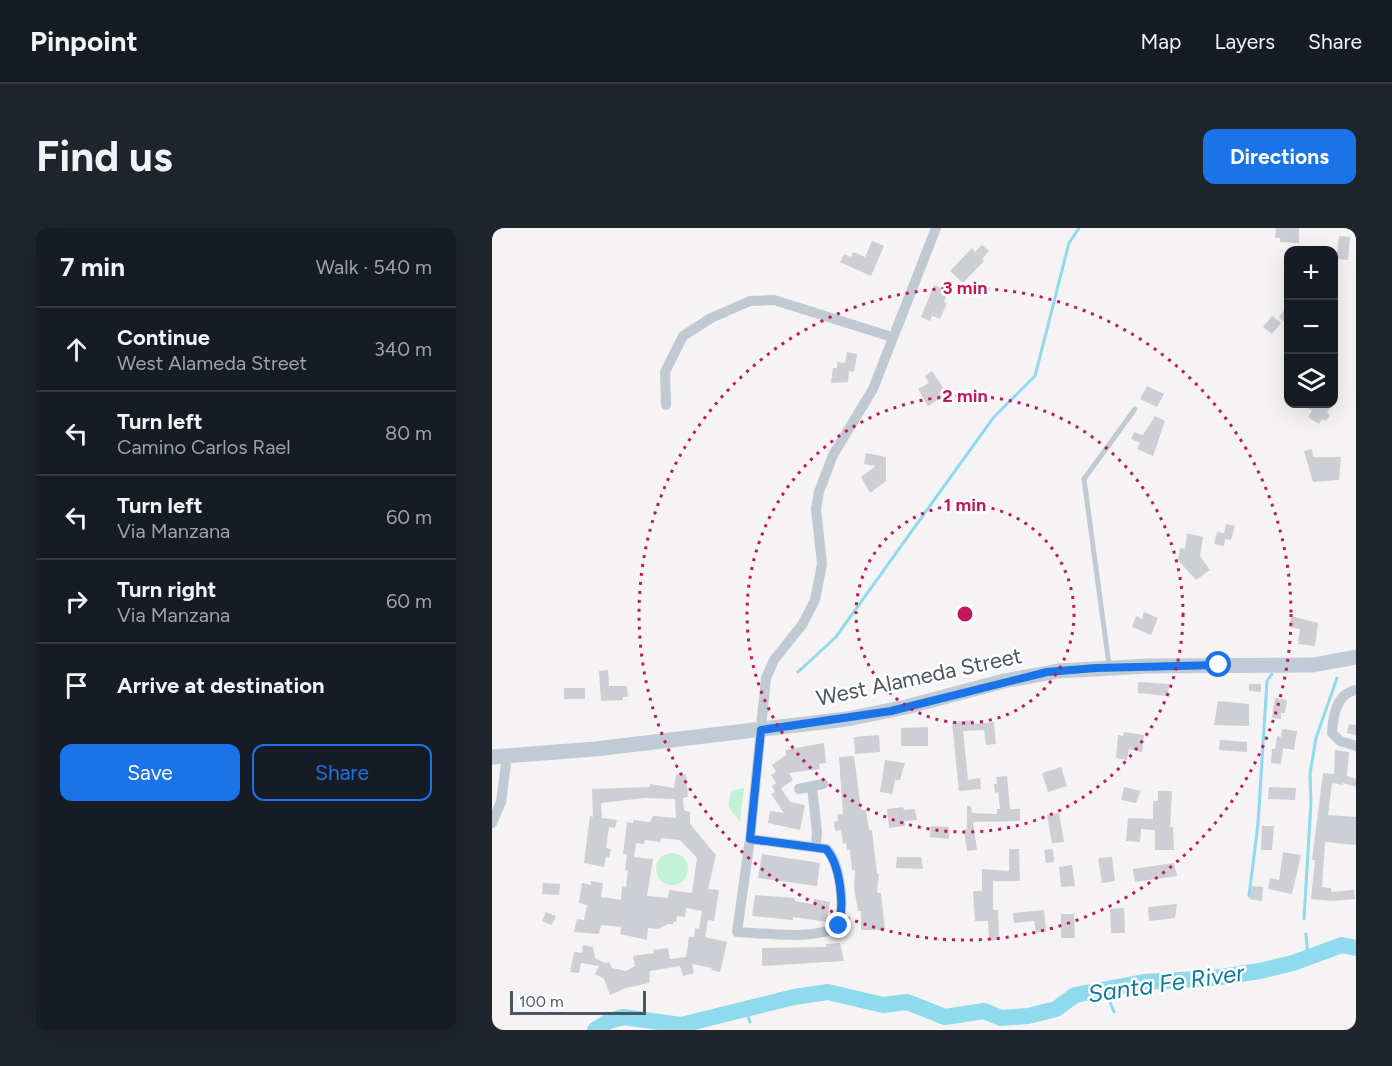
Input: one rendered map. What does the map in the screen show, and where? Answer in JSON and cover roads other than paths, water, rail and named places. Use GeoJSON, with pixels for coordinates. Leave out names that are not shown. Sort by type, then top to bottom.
{"type":"FeatureCollection","features":[{"type":"Feature","properties":{"kind":"street"},"geometry":{"type":"LineString","coordinates":[[750,839],[826,849],[834,858],[842,914],[839,926],[828,932],[737,932],[750,839],[764,690],[771,666],[808,616],[819,588],[822,564],[816,509],[819,492],[833,455],[873,389],[936,228]]}},
{"type":"Feature","properties":{"kind":"street"},"geometry":{"type":"LineString","coordinates":[[666,405],[665,372],[683,336],[711,318],[750,301],[774,300],[892,337]]}},
{"type":"Feature","properties":{"kind":"street","name":"West Alameda Street"},"geometry":{"type":"LineString","coordinates":[[499,757],[761,730],[891,711],[1036,674],[1109,667],[1313,665],[1356,657]]}},
{"type":"Feature","properties":{"kind":"street"},"geometry":{"type":"LineString","coordinates":[[1356,690],[1341,699],[1333,714],[1332,733],[1340,741],[1356,746]]}},
{"type":"Feature","properties":{"kind":"street"},"geometry":{"type":"LineString","coordinates":[[492,823],[501,802],[499,757]]}},
{"type":"Feature","properties":{"kind":"street"},"geometry":{"type":"LineString","coordinates":[[799,789],[823,784]]}},
{"type":"Feature","properties":{"kind":"street"},"geometry":{"type":"LineString","coordinates":[[812,787],[818,832],[816,847]]}},
{"type":"Feature","properties":{"kind":"lane"},"geometry":{"type":"LineString","coordinates":[[1109,667],[1084,479],[1135,409]]}},
{"type":"Feature","properties":{"kind":"waterway"},"geometry":{"type":"LineString","coordinates":[[798,672],[835,638],[993,418],[1035,376],[1069,243],[1079,228]]}},
{"type":"Feature","properties":{"kind":"waterway"},"geometry":{"type":"LineString","coordinates":[[1249,896],[1258,824],[1267,681],[1272,674]]}},
{"type":"Feature","properties":{"kind":"waterway"},"geometry":{"type":"LineString","coordinates":[[1304,919],[1311,802],[1310,774],[1316,738],[1337,678]]}},
{"type":"Feature","properties":{"kind":"waterway"},"geometry":{"type":"LineString","coordinates":[[1306,934],[1308,957]]}},
{"type":"Feature","properties":{"kind":"waterway","name":"Santa Fe River"},"geometry":{"type":"LineString","coordinates":[[595,1030],[609,1021],[623,1017],[681,1025],[794,997],[828,992],[883,1005],[907,1002],[945,1017],[984,1011],[1001,1018],[1028,1016],[1056,1009],[1075,995],[1144,982],[1214,978],[1260,971],[1293,963],[1342,945],[1356,948]]}},
{"type":"Feature","properties":{"kind":"waterway"},"geometry":{"type":"LineString","coordinates":[[1110,1002],[1114,1012]]}},
{"type":"Feature","properties":{"kind":"waterway"},"geometry":{"type":"LineString","coordinates":[[746,1009],[750,1022]]}}]}
